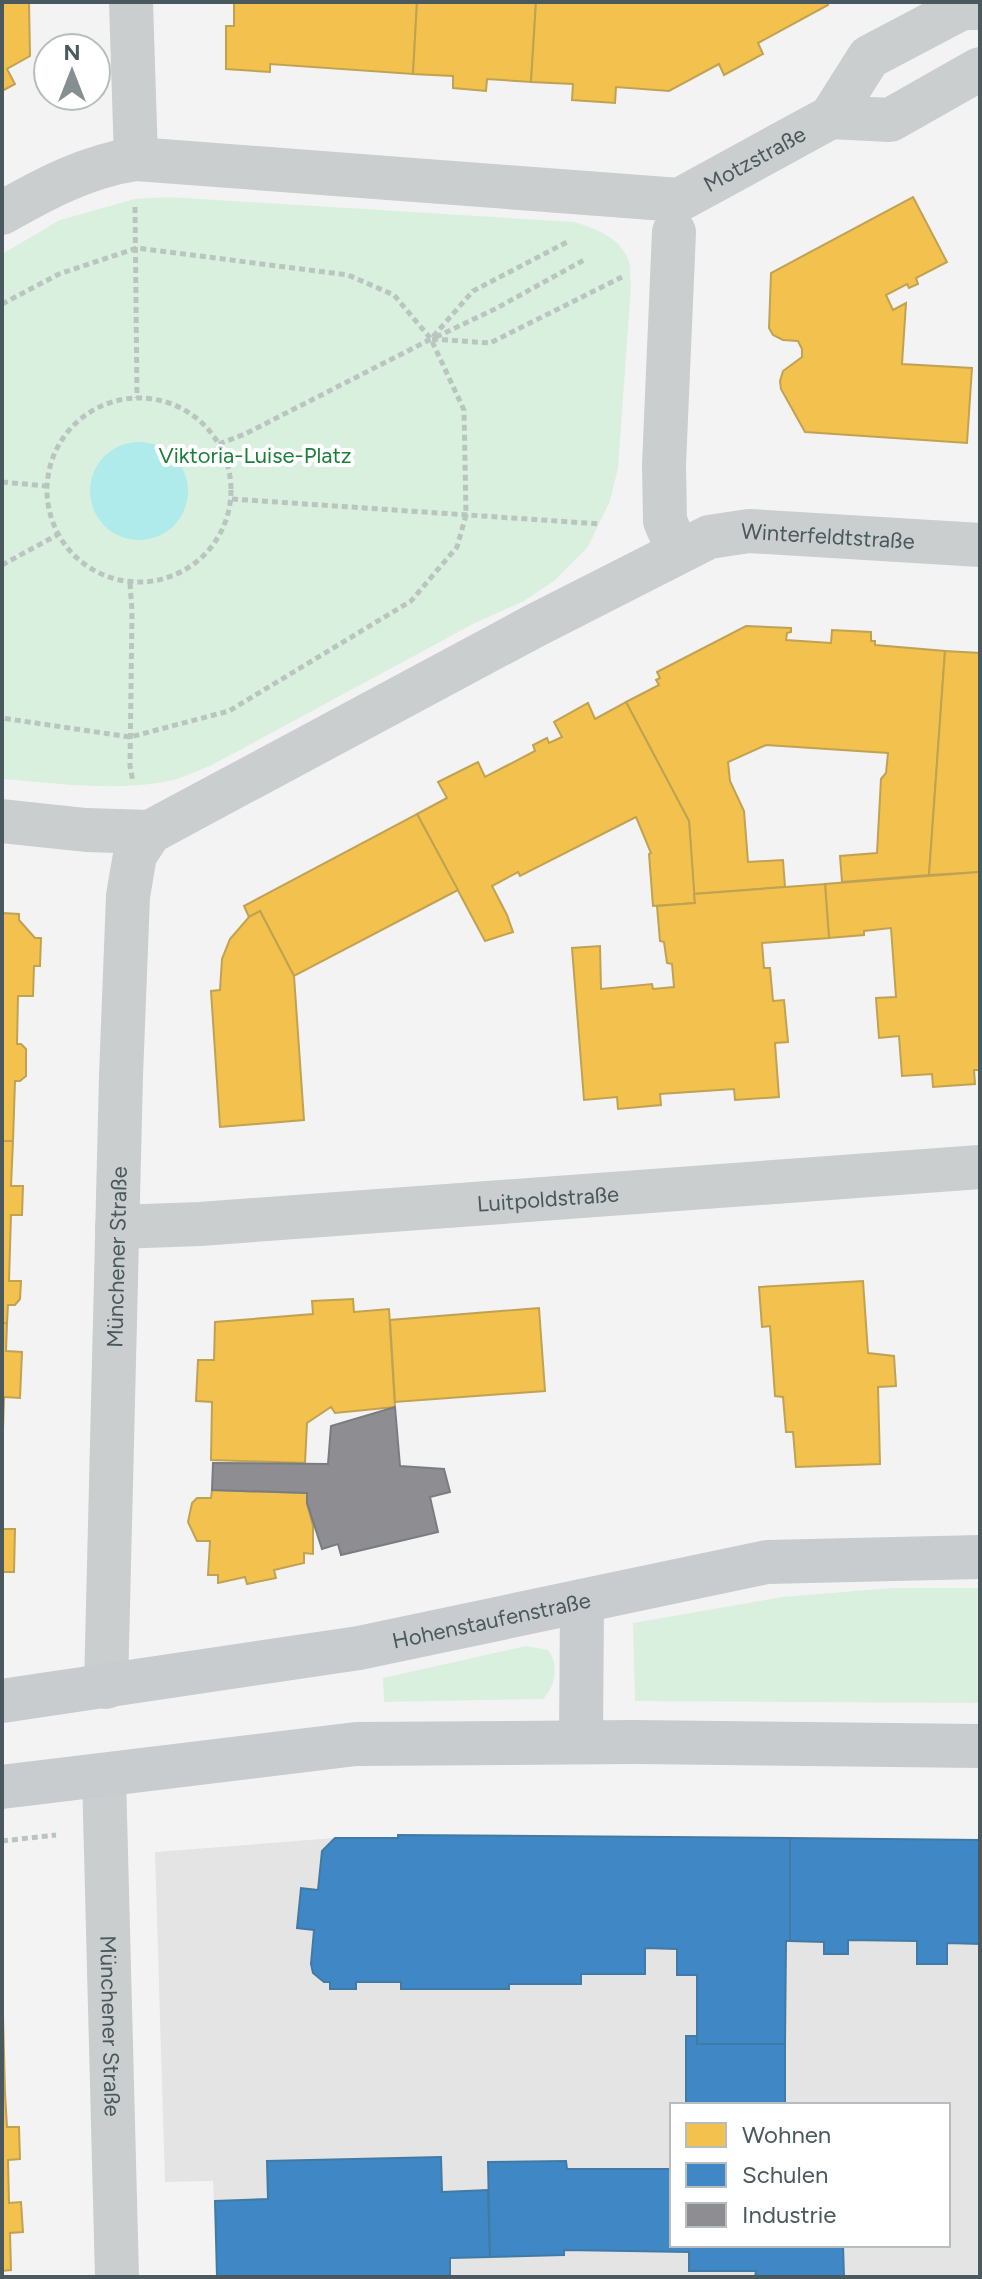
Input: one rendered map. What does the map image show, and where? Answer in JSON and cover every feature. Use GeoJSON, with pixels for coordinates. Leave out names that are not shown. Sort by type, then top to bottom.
{"type":"FeatureCollection","features":[{"type":"Feature","properties":{"kind":"main road","name":"Hohenstaufenstraße"},"geometry":{"type":"LineString","coordinates":[[2,1701],[359,1648],[767,1562],[980,1557]]}},
{"type":"Feature","properties":{"kind":"main road"},"geometry":{"type":"LineString","coordinates":[[581,1742],[582,1601]]}},
{"type":"Feature","properties":{"kind":"main road"},"geometry":{"type":"LineString","coordinates":[[2,1787],[356,1744],[581,1742],[980,1746]]}},
{"type":"Feature","properties":{"kind":"street"},"geometry":{"type":"LineString","coordinates":[[131,2],[136,159]]}},
{"type":"Feature","properties":{"kind":"street","name":"Motzstraße"},"geometry":{"type":"LineString","coordinates":[[675,234],[831,117],[869,57],[962,8],[980,8]]}},
{"type":"Feature","properties":{"kind":"street","name":"Motzstraße"},"geometry":{"type":"LineString","coordinates":[[831,117],[890,120],[980,69]]}},
{"type":"Feature","properties":{"kind":"street"},"geometry":{"type":"LineString","coordinates":[[2,213],[52,184],[114,163],[136,159],[675,234],[664,465],[665,521],[678,551],[150,832],[86,830],[2,821]]}},
{"type":"Feature","properties":{"kind":"street","name":"Winterfeldtstraße"},"geometry":{"type":"LineString","coordinates":[[678,551],[709,537],[737,531],[980,545]]}},
{"type":"Feature","properties":{"kind":"street","name":"Münchener Straße"},"geometry":{"type":"LineString","coordinates":[[106,1687],[128,896],[135,855],[150,832]]}},
{"type":"Feature","properties":{"kind":"street","name":"Luitpoldstraße"},"geometry":{"type":"LineString","coordinates":[[117,1227],[200,1224],[980,1167]]}},
{"type":"Feature","properties":{"kind":"street","name":"Münchener Straße"},"geometry":{"type":"LineString","coordinates":[[104,1776],[117,2277]]}},
{"type":"Feature","properties":{"kind":"path"},"geometry":{"type":"LineString","coordinates":[[136,159],[137,398]]}},
{"type":"Feature","properties":{"kind":"path"},"geometry":{"type":"LineString","coordinates":[[431,339],[490,343],[630,273],[675,234]]}},
{"type":"Feature","properties":{"kind":"path"},"geometry":{"type":"LineString","coordinates":[[431,339],[473,291],[568,242]]}},
{"type":"Feature","properties":{"kind":"path"},"geometry":{"type":"LineString","coordinates":[[2,304],[59,274],[137,248],[348,275],[394,295],[431,339],[464,410],[466,515],[457,547],[411,601],[229,711],[130,737],[2,718]]}},
{"type":"Feature","properties":{"kind":"path"},"geometry":{"type":"LineString","coordinates":[[219,444],[245,434],[495,309],[584,260]]}},
{"type":"Feature","properties":{"kind":"path"},"geometry":{"type":"LineString","coordinates":[[137,398],[162,400],[185,410],[204,424],[219,444],[230,471],[232,499],[224,527],[208,551],[186,570],[159,581],[130,583],[101,575],[76,558],[57,535],[48,511],[46,486],[51,458],[65,435],[85,414],[109,402],[137,398]]}},
{"type":"Feature","properties":{"kind":"path"},"geometry":{"type":"LineString","coordinates":[[2,482],[46,486]]}},
{"type":"Feature","properties":{"kind":"path"},"geometry":{"type":"LineString","coordinates":[[232,499],[601,524]]}},
{"type":"Feature","properties":{"kind":"path"},"geometry":{"type":"LineString","coordinates":[[2,565],[57,535]]}},
{"type":"Feature","properties":{"kind":"path"},"geometry":{"type":"LineString","coordinates":[[130,583],[130,766],[133,786]]}},
{"type":"Feature","properties":{"kind":"path"},"geometry":{"type":"LineString","coordinates":[[2,1841],[12,1840]]}},
{"type":"Feature","properties":{"kind":"shaded area"},"geometry":{"type":"Polygon","coordinates":[[[398,1835],[980,1840],[980,2277],[218,2277],[213,2181],[165,2182],[155,1852],[335,1838],[398,1838],[398,1835]]]}},
{"type":"Feature","properties":{"kind":"green space","name":"Viktoria-Luise-Platz"},"geometry":{"type":"Polygon","coordinates":[[[168,197],[574,222],[612,239],[628,259],[631,285],[618,468],[610,501],[588,547],[554,581],[524,601],[475,623],[210,766],[169,781],[127,786],[2,779],[2,254],[60,220],[135,199],[168,197]]]}},
{"type":"Feature","properties":{"kind":"green space"},"geometry":{"type":"Polygon","coordinates":[[[893,1588],[980,1588],[980,1703],[635,1701],[633,1623],[782,1597],[893,1588]]]}},
{"type":"Feature","properties":{"kind":"green space"},"geometry":{"type":"Polygon","coordinates":[[[526,1646],[548,1650],[554,1662],[553,1681],[543,1699],[384,1702],[383,1678],[526,1646]]]}},
{"type":"Feature","properties":{"kind":"water"},"geometry":{"type":"Polygon","coordinates":[[[139,442],[158,446],[174,456],[184,472],[188,491],[184,510],[174,526],[158,536],[139,540],[120,536],[104,526],[94,510],[90,491],[94,472],[104,456],[120,446],[139,442]]]}},
{"type":"Feature","properties":{"kind":"building: Wohnen"},"geometry":{"type":"Polygon","coordinates":[[[2,2],[29,2],[30,56],[7,69],[15,84],[2,91],[2,2]]]}},
{"type":"Feature","properties":{"kind":"building: Wohnen"},"geometry":{"type":"Polygon","coordinates":[[[234,2],[417,2],[413,74],[270,64],[270,72],[226,69],[226,26],[234,26],[234,2]]]}},
{"type":"Feature","properties":{"kind":"building: Wohnen"},"geometry":{"type":"Polygon","coordinates":[[[417,2],[536,2],[531,82],[487,79],[486,91],[453,88],[453,76],[413,74],[417,2]]]}},
{"type":"Feature","properties":{"kind":"building: Wohnen"},"geometry":{"type":"Polygon","coordinates":[[[536,2],[827,2],[828,5],[758,43],[763,54],[724,75],[719,64],[669,91],[616,87],[615,103],[572,100],[573,84],[531,82],[536,2]]]}},
{"type":"Feature","properties":{"kind":"building: Wohnen"},"geometry":{"type":"Polygon","coordinates":[[[913,197],[947,262],[916,278],[918,284],[909,288],[907,284],[886,295],[893,310],[906,303],[902,364],[972,368],[967,443],[805,432],[781,389],[783,371],[802,357],[802,349],[798,341],[783,340],[773,335],[769,328],[771,273],[913,197]]]}},
{"type":"Feature","properties":{"kind":"building: Wohnen"},"geometry":{"type":"Polygon","coordinates":[[[746,626],[791,628],[786,640],[831,643],[832,630],[871,632],[871,641],[875,641],[875,645],[945,651],[929,875],[842,882],[840,856],[877,853],[881,779],[886,773],[888,753],[766,745],[728,762],[730,781],[744,811],[748,862],[783,860],[785,887],[694,894],[689,821],[626,702],[659,685],[657,672],[746,626]]]}},
{"type":"Feature","properties":{"kind":"building: Wohnen"},"geometry":{"type":"Polygon","coordinates":[[[945,651],[980,653],[980,872],[929,875],[945,651]]]}},
{"type":"Feature","properties":{"kind":"building: Wohnen"},"geometry":{"type":"Polygon","coordinates":[[[626,702],[689,821],[695,903],[653,906],[651,853],[636,817],[520,876],[518,872],[492,886],[513,932],[485,941],[417,814],[447,798],[438,782],[478,762],[485,777],[535,751],[533,745],[547,738],[549,743],[562,737],[554,722],[588,703],[595,719],[626,702]]]}},
{"type":"Feature","properties":{"kind":"building: Wohnen"},"geometry":{"type":"Polygon","coordinates":[[[417,814],[458,890],[294,976],[260,911],[249,917],[244,906],[417,814]]]}},
{"type":"Feature","properties":{"kind":"building: Wohnen"},"geometry":{"type":"Polygon","coordinates":[[[980,872],[980,1070],[974,1070],[975,1084],[933,1087],[932,1074],[902,1076],[899,1036],[879,1038],[876,998],[896,997],[891,928],[864,931],[864,935],[829,938],[825,884],[980,872]]]}},
{"type":"Feature","properties":{"kind":"building: Wohnen"},"geometry":{"type":"Polygon","coordinates":[[[825,884],[829,938],[762,943],[764,968],[770,968],[773,1001],[784,1000],[788,1042],[775,1043],[779,1097],[735,1100],[734,1089],[660,1094],[661,1105],[618,1109],[617,1097],[584,1100],[572,948],[600,946],[601,989],[652,984],[653,989],[674,987],[672,964],[667,963],[664,942],[660,941],[657,906],[695,903],[694,894],[825,884]]]}},
{"type":"Feature","properties":{"kind":"building: Wohnen"},"geometry":{"type":"Polygon","coordinates":[[[260,911],[294,976],[304,1120],[220,1127],[211,991],[220,990],[222,959],[230,939],[249,917],[260,911]]]}},
{"type":"Feature","properties":{"kind":"building: Wohnen"},"geometry":{"type":"Polygon","coordinates":[[[2,913],[19,914],[19,920],[35,938],[41,938],[40,966],[34,966],[33,996],[18,996],[17,1044],[26,1049],[26,1076],[15,1081],[13,1141],[2,1141],[2,913]]]}},
{"type":"Feature","properties":{"kind":"building: Wohnen"},"geometry":{"type":"Polygon","coordinates":[[[2,1141],[13,1141],[11,1186],[23,1186],[22,1215],[11,1215],[9,1281],[21,1281],[20,1299],[15,1305],[8,1305],[7,1323],[2,1323],[2,1141]]]}},
{"type":"Feature","properties":{"kind":"building: Wohnen"},"geometry":{"type":"Polygon","coordinates":[[[863,1281],[868,1353],[894,1356],[896,1386],[878,1387],[880,1464],[796,1467],[793,1432],[786,1432],[783,1397],[775,1396],[770,1326],[762,1327],[759,1287],[863,1281]]]}},
{"type":"Feature","properties":{"kind":"building: Wohnen"},"geometry":{"type":"Polygon","coordinates":[[[353,1299],[354,1312],[389,1309],[395,1407],[335,1413],[331,1407],[307,1423],[305,1463],[211,1460],[212,1402],[196,1401],[198,1360],[214,1360],[215,1322],[313,1314],[312,1301],[353,1299]]]}},
{"type":"Feature","properties":{"kind":"building: Wohnen"},"geometry":{"type":"Polygon","coordinates":[[[539,1308],[545,1391],[395,1402],[390,1320],[539,1308]]]}},
{"type":"Feature","properties":{"kind":"building: Wohnen"},"geometry":{"type":"Polygon","coordinates":[[[2,1323],[7,1323],[6,1351],[22,1352],[20,1398],[4,1397],[2,1461],[2,1323]]]}},
{"type":"Feature","properties":{"kind":"building: Wohnen"},"geometry":{"type":"Polygon","coordinates":[[[212,1490],[307,1493],[313,1526],[313,1554],[304,1553],[304,1563],[274,1570],[276,1578],[247,1584],[245,1577],[218,1583],[218,1575],[208,1575],[210,1541],[197,1541],[188,1522],[192,1503],[197,1498],[211,1498],[212,1490]]]}},
{"type":"Feature","properties":{"kind":"building: Wohnen"},"geometry":{"type":"Polygon","coordinates":[[[2,1529],[15,1529],[14,1572],[2,1572],[2,1529]]]}},
{"type":"Feature","properties":{"kind":"building: Wohnen"},"geometry":{"type":"Polygon","coordinates":[[[2,1976],[5,2093],[2,2093],[2,1976]]]}},
{"type":"Feature","properties":{"kind":"building: Wohnen"},"geometry":{"type":"Polygon","coordinates":[[[2,2093],[5,2093],[7,2127],[19,2127],[20,2159],[8,2160],[9,2203],[21,2202],[23,2232],[10,2233],[11,2270],[2,2271],[2,2093]]]}},
{"type":"Feature","properties":{"kind":"building: Schulen"},"geometry":{"type":"Polygon","coordinates":[[[398,1835],[790,1838],[790,1941],[786,1941],[785,2044],[697,2044],[697,1975],[677,1975],[677,1949],[645,1948],[645,1974],[581,1974],[581,1984],[509,1984],[509,1989],[401,1989],[401,1982],[356,1982],[356,1989],[330,1989],[330,1982],[324,1982],[313,1973],[314,1930],[297,1928],[301,1888],[318,1890],[322,1851],[335,1838],[398,1838],[398,1835]]]}},
{"type":"Feature","properties":{"kind":"building: Schulen"},"geometry":{"type":"Polygon","coordinates":[[[790,1838],[980,1840],[980,1944],[947,1943],[947,1964],[917,1964],[917,1941],[848,1940],[848,1954],[824,1954],[824,1942],[790,1941],[790,1838]]]}},
{"type":"Feature","properties":{"kind":"building: Schulen"},"geometry":{"type":"Polygon","coordinates":[[[686,2036],[697,2036],[697,2044],[785,2044],[785,2103],[686,2103],[686,2036]]]}},
{"type":"Feature","properties":{"kind":"building: Schulen"},"geometry":{"type":"Polygon","coordinates":[[[441,2157],[442,2192],[488,2190],[490,2257],[450,2258],[450,2277],[217,2277],[215,2201],[268,2199],[267,2161],[441,2157]]]}},
{"type":"Feature","properties":{"kind":"building: Schulen"},"geometry":{"type":"Polygon","coordinates":[[[566,2161],[567,2169],[670,2169],[670,2247],[843,2247],[844,2277],[755,2277],[756,2271],[689,2271],[689,2252],[564,2250],[564,2255],[490,2257],[488,2162],[566,2161]]]}},
{"type":"Feature","properties":{"kind":"building: Industrie"},"geometry":{"type":"Polygon","coordinates":[[[395,1407],[400,1466],[444,1469],[450,1492],[430,1497],[438,1532],[341,1555],[338,1544],[322,1549],[307,1503],[307,1493],[212,1490],[213,1463],[328,1464],[331,1426],[395,1407]]]}}]}
